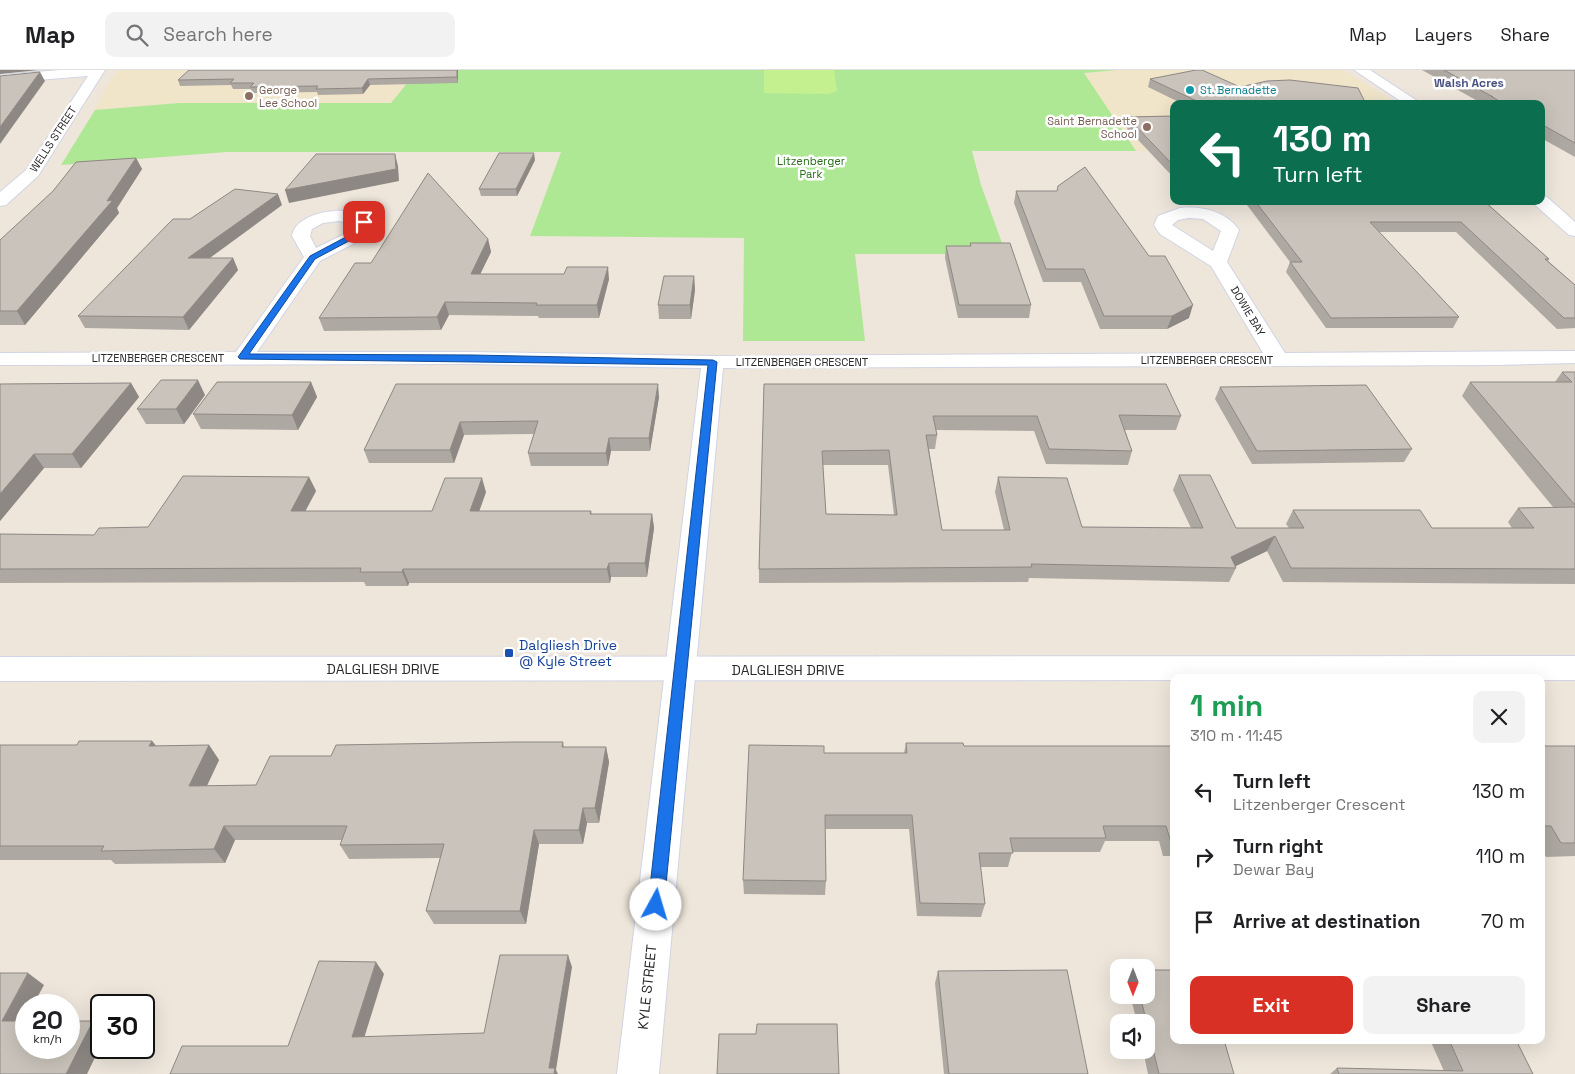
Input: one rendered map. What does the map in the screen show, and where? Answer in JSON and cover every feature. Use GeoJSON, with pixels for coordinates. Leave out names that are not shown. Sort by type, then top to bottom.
{"type":"FeatureCollection","features":[{"type":"Feature","properties":{"kind":"street"},"geometry":{"type":"LineString","coordinates":[[0,79],[98,70]]}},
{"type":"Feature","properties":{"kind":"street","name":"WELLS STREET"},"geometry":{"type":"LineString","coordinates":[[0,201],[32,173],[98,70]]}},
{"type":"Feature","properties":{"kind":"street"},"geometry":{"type":"LineString","coordinates":[[1361,70],[1409,100]]}},
{"type":"Feature","properties":{"kind":"street"},"geometry":{"type":"LineString","coordinates":[[1545,204],[1575,231]]}},
{"type":"Feature","properties":{"kind":"street"},"geometry":{"type":"LineString","coordinates":[[243,357],[313,258]]}},
{"type":"Feature","properties":{"kind":"street","name":"DOWIE BAY"},"geometry":{"type":"LineString","coordinates":[[1218,262],[1278,360]]}},
{"type":"Feature","properties":{"kind":"street","name":"LITZENBERGER CRESCENT"},"geometry":{"type":"LineString","coordinates":[[0,359],[243,357],[713,362],[1575,357]]}},
{"type":"Feature","properties":{"kind":"street","name":"KYLE STREET"},"geometry":{"type":"LineString","coordinates":[[638,1074],[713,362]]}},
{"type":"Feature","properties":{"kind":"street","name":"DALGLIESH DRIVE"},"geometry":{"type":"LineString","coordinates":[[0,669],[1575,668]]}},
{"type":"Feature","properties":{"kind":"shaded area","name":"George Lee School"},"geometry":{"type":"Polygon","coordinates":[[[118,70],[418,70],[391,103],[179,103],[95,110],[105,88],[118,70]]]}},
{"type":"Feature","properties":{"kind":"shaded area","name":"Saint Bernadette School"},"geometry":{"type":"Polygon","coordinates":[[[1117,70],[1343,70],[1392,100],[1170,100],[1170,151],[1136,151],[1084,73],[1117,70]]]}},
{"type":"Feature","properties":{"kind":"green space","name":"Litzenberger Park"},"geometry":{"type":"Polygon","coordinates":[[[418,70],[1117,70],[1084,73],[1136,151],[972,151],[981,185],[1006,254],[855,254],[865,341],[743,341],[744,238],[530,236],[561,152],[227,152],[61,165],[95,110],[179,103],[391,103],[418,70]]]}},
{"type":"Feature","properties":{"kind":"green space"},"geometry":{"type":"Polygon","coordinates":[[[764,70],[834,70],[837,91],[828,94],[764,93],[764,70]]]}},
{"type":"Feature","properties":{"kind":"building","name":"George Lee School"},"geometry":{"type":"Polygon","coordinates":[[[189,70],[457,70],[457,77],[368,79],[362,88],[316,89],[318,86],[250,87],[254,83],[230,83],[234,79],[178,80],[189,70]]]}},
{"type":"Feature","properties":{"kind":"building"},"geometry":{"type":"Polygon","coordinates":[[[1202,70],[1240,87],[1267,81],[1290,80],[1358,88],[1364,100],[1195,100],[1150,79],[1202,70]]]}},
{"type":"Feature","properties":{"kind":"building"},"geometry":{"type":"Polygon","coordinates":[[[1444,70],[1575,70],[1575,143],[1545,126],[1545,100],[1498,100],[1491,96],[1493,97],[1444,70]]]}},
{"type":"Feature","properties":{"kind":"building"},"geometry":{"type":"Polygon","coordinates":[[[40,72],[0,127],[0,76],[40,72]]]}},
{"type":"Feature","properties":{"kind":"building"},"geometry":{"type":"Polygon","coordinates":[[[1170,116],[1170,162],[1127,117],[1170,116]]]}},
{"type":"Feature","properties":{"kind":"building"},"geometry":{"type":"Polygon","coordinates":[[[499,153],[534,153],[516,189],[479,189],[499,153]]]}},
{"type":"Feature","properties":{"kind":"building"},"geometry":{"type":"Polygon","coordinates":[[[316,154],[395,154],[396,169],[285,190],[316,154]]]}},
{"type":"Feature","properties":{"kind":"building"},"geometry":{"type":"Polygon","coordinates":[[[136,158],[107,201],[113,200],[17,311],[0,311],[0,240],[53,191],[76,162],[136,158]]]}},
{"type":"Feature","properties":{"kind":"building"},"geometry":{"type":"Polygon","coordinates":[[[1085,167],[1149,256],[1165,256],[1193,305],[1172,316],[1104,316],[1084,269],[1046,269],[1016,191],[1057,191],[1058,186],[1085,167]]]}},
{"type":"Feature","properties":{"kind":"building"},"geometry":{"type":"Polygon","coordinates":[[[428,173],[488,239],[471,274],[564,274],[567,267],[608,267],[597,305],[445,302],[437,317],[319,318],[355,263],[371,263],[428,173]]]}},
{"type":"Feature","properties":{"kind":"building"},"geometry":{"type":"Polygon","coordinates":[[[235,189],[278,194],[188,258],[233,258],[183,317],[78,316],[173,219],[190,219],[235,189]]]}},
{"type":"Feature","properties":{"kind":"building"},"geometry":{"type":"Polygon","coordinates":[[[1258,205],[1488,205],[1575,285],[1575,318],[1564,318],[1461,222],[1370,222],[1459,317],[1331,318],[1290,262],[1302,262],[1258,205]]]}},
{"type":"Feature","properties":{"kind":"building"},"geometry":{"type":"Polygon","coordinates":[[[970,243],[1010,243],[1031,305],[959,305],[946,246],[971,246],[970,243]]]}},
{"type":"Feature","properties":{"kind":"building"},"geometry":{"type":"Polygon","coordinates":[[[664,276],[694,276],[690,305],[658,305],[664,276]]]}},
{"type":"Feature","properties":{"kind":"building"},"geometry":{"type":"Polygon","coordinates":[[[1562,372],[1575,372],[1575,505],[1470,382],[1572,382],[1562,372]]]}},
{"type":"Feature","properties":{"kind":"building"},"geometry":{"type":"Polygon","coordinates":[[[161,380],[198,380],[176,409],[137,409],[161,380]]]}},
{"type":"Feature","properties":{"kind":"building"},"geometry":{"type":"Polygon","coordinates":[[[217,382],[311,382],[292,415],[193,414],[217,382]]]}},
{"type":"Feature","properties":{"kind":"building"},"geometry":{"type":"Polygon","coordinates":[[[131,383],[72,454],[34,454],[0,494],[0,384],[131,383]]]}},
{"type":"Feature","properties":{"kind":"building"},"geometry":{"type":"Polygon","coordinates":[[[396,384],[658,384],[649,438],[609,438],[606,453],[528,453],[538,421],[460,422],[450,450],[364,450],[396,384]]]}},
{"type":"Feature","properties":{"kind":"building"},"geometry":{"type":"Polygon","coordinates":[[[764,384],[1166,384],[1181,416],[1119,415],[1132,451],[1049,449],[1037,416],[933,416],[937,435],[926,435],[942,530],[1010,530],[998,477],[1067,478],[1082,527],[1203,528],[1179,475],[1210,475],[1236,528],[1304,528],[1293,510],[1420,510],[1432,528],[1534,528],[1518,508],[1575,507],[1575,569],[1291,568],[1275,536],[1231,557],[1236,568],[1031,564],[1032,567],[759,569],[764,384]],[[889,450],[822,451],[826,514],[897,515],[889,450]]]}},
{"type":"Feature","properties":{"kind":"building"},"geometry":{"type":"Polygon","coordinates":[[[1366,385],[1412,449],[1257,451],[1220,387],[1366,385]]]}},
{"type":"Feature","properties":{"kind":"building"},"geometry":{"type":"Polygon","coordinates":[[[183,476],[309,477],[291,511],[432,511],[445,478],[482,478],[470,511],[591,511],[590,514],[652,514],[645,563],[609,563],[607,569],[403,569],[402,572],[360,572],[361,568],[0,569],[0,534],[94,535],[99,528],[148,527],[183,476]]]}},
{"type":"Feature","properties":{"kind":"building"},"geometry":{"type":"Polygon","coordinates":[[[79,741],[152,741],[149,746],[209,745],[189,786],[256,785],[270,756],[331,756],[336,745],[563,742],[562,747],[606,747],[595,808],[583,808],[579,830],[534,830],[520,911],[426,911],[444,844],[340,845],[347,826],[224,826],[214,849],[101,851],[104,846],[0,846],[0,745],[77,745],[79,741]]]}},
{"type":"Feature","properties":{"kind":"building"},"geometry":{"type":"Polygon","coordinates":[[[906,743],[963,743],[964,746],[1170,746],[1170,839],[1166,826],[1103,826],[1106,838],[1010,838],[1013,853],[979,853],[985,904],[920,903],[912,815],[825,815],[826,881],[743,880],[749,745],[824,746],[824,753],[907,753],[906,743]]]}},
{"type":"Feature","properties":{"kind":"building"},"geometry":{"type":"Polygon","coordinates":[[[1545,746],[1575,746],[1575,843],[1561,843],[1551,826],[1545,826],[1545,746]]]}},
{"type":"Feature","properties":{"kind":"building"},"geometry":{"type":"Polygon","coordinates":[[[500,955],[568,955],[549,1068],[555,1068],[554,1074],[170,1074],[182,1046],[288,1046],[319,961],[376,962],[352,1037],[484,1033],[500,955]]]}},
{"type":"Feature","properties":{"kind":"building"},"geometry":{"type":"Polygon","coordinates":[[[1067,970],[1088,1074],[949,1074],[938,971],[1067,970]]]}},
{"type":"Feature","properties":{"kind":"building"},"geometry":{"type":"Polygon","coordinates":[[[1155,970],[1170,970],[1170,1044],[1225,1044],[1234,1074],[1159,1074],[1155,1057],[1155,1014],[1145,1014],[1142,1004],[1155,1004],[1155,970]]]}},
{"type":"Feature","properties":{"kind":"building"},"geometry":{"type":"Polygon","coordinates":[[[0,973],[28,973],[2,1021],[15,1021],[15,1059],[74,1059],[66,1074],[0,1074],[0,973]]]}},
{"type":"Feature","properties":{"kind":"building"},"geometry":{"type":"Polygon","coordinates":[[[80,1021],[90,1021],[90,1027],[80,1047],[80,1021]]]}},
{"type":"Feature","properties":{"kind":"building"},"geometry":{"type":"Polygon","coordinates":[[[757,1024],[837,1024],[839,1074],[717,1074],[719,1034],[756,1034],[757,1024]]]}},
{"type":"Feature","properties":{"kind":"building"},"geometry":{"type":"Polygon","coordinates":[[[1451,1044],[1518,1044],[1533,1074],[1339,1074],[1337,1068],[1463,1071],[1451,1044]]]}},
{"type":"Feature","properties":{"kind":"place","name":"St. Bernadette"},"geometry":{"type":"Point","coordinates":[1190,90]}},
{"type":"Feature","properties":{"kind":"place","name":"George Lee School"},"geometry":{"type":"Point","coordinates":[249,96]}},
{"type":"Feature","properties":{"kind":"place","name":"Saint Bernadette School"},"geometry":{"type":"Point","coordinates":[1147,127]}},
{"type":"Feature","properties":{"kind":"place","name":"Dalgliesh Drive @ Kyle Street"},"geometry":{"type":"Point","coordinates":[509,653]}},
{"type":"Feature","properties":{"kind":"district","name":"Walsh Acres"},"geometry":{"type":"Point","coordinates":[1469,83]}},
{"type":"Feature","properties":{"kind":"route"},"geometry":{"type":"LineString","coordinates":[[364,222],[361,231],[355,236],[313,258],[243,357],[713,362],[656,905]]}}]}
